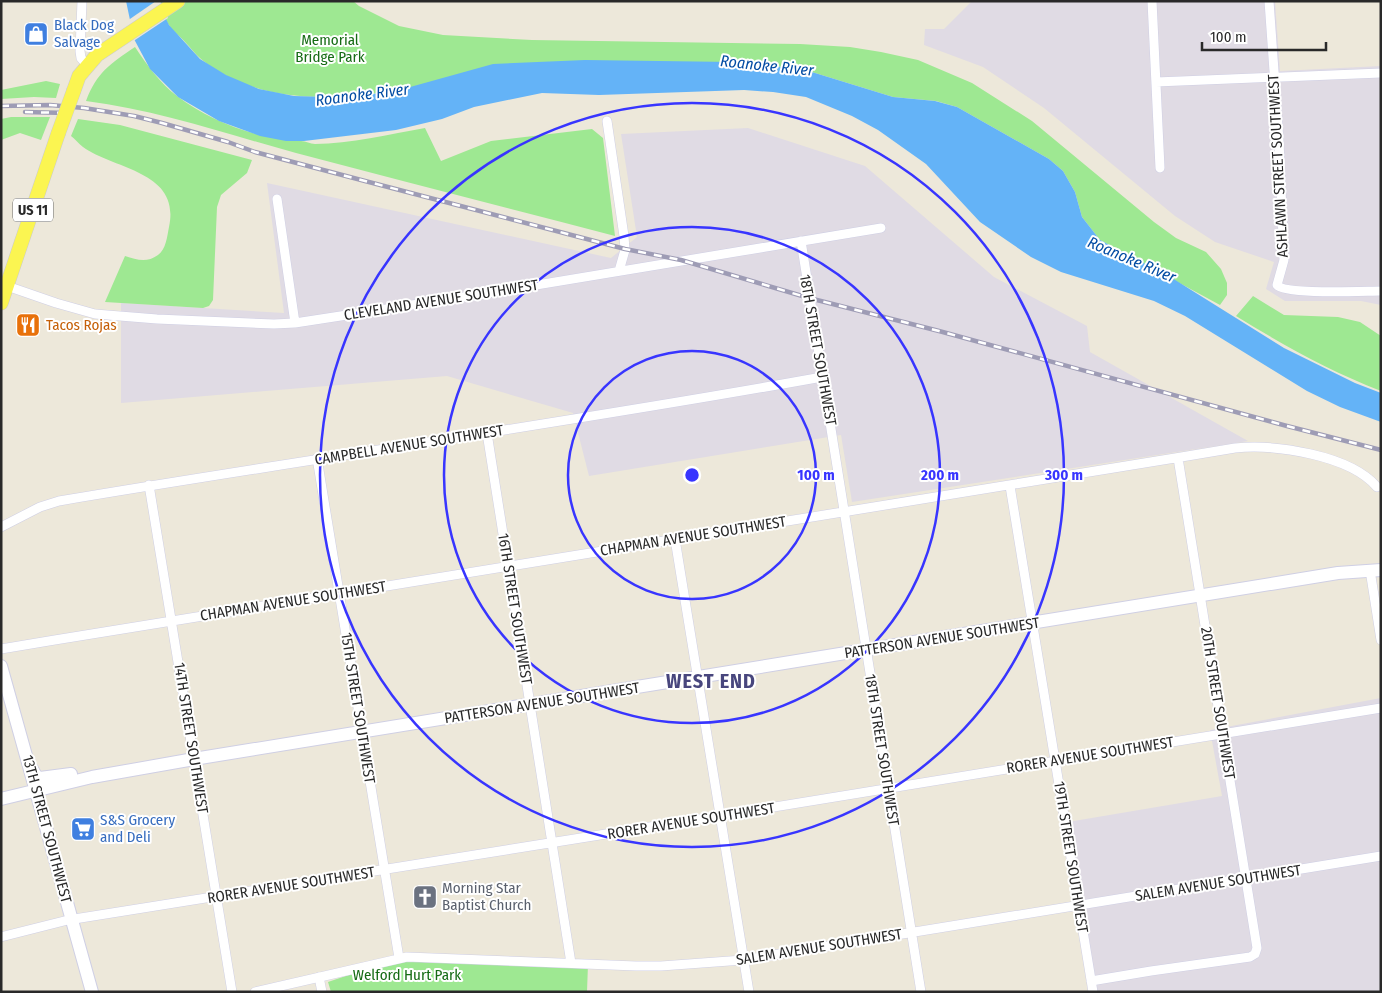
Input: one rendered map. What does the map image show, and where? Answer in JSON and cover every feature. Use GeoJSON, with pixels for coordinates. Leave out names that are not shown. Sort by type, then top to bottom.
{"type":"FeatureCollection","features":[{"type":"Feature","properties":{"kind":"main road","name":"US 11"},"geometry":{"type":"LineString","coordinates":[[1,303],[4,285],[79,76],[97,55],[178,1]]}},
{"type":"Feature","properties":{"kind":"main road","name":"PATTERSON AVENUE SOUTHWEST"},"geometry":{"type":"LineString","coordinates":[[1,799],[101,775],[194,759],[1202,596],[1375,570]]}},
{"type":"Feature","properties":{"kind":"main road","name":"13TH STREET SOUTHWEST"},"geometry":{"type":"LineString","coordinates":[[1,666],[92,992]]}},
{"type":"Feature","properties":{"kind":"main road"},"geometry":{"type":"LineString","coordinates":[[29,762],[36,776],[40,778],[84,772],[101,775]]}},
{"type":"Feature","properties":{"kind":"street"},"geometry":{"type":"LineString","coordinates":[[82,1],[80,51],[81,58],[87,65]]}},
{"type":"Feature","properties":{"kind":"street"},"geometry":{"type":"LineString","coordinates":[[1152,1],[1160,168]]}},
{"type":"Feature","properties":{"kind":"street","name":"ASHLAWN STREET SOUTHWEST"},"geometry":{"type":"LineString","coordinates":[[1269,1],[1279,141],[1284,260],[1277,285],[1281,289],[1330,292],[1381,291]]}},
{"type":"Feature","properties":{"kind":"street"},"geometry":{"type":"LineString","coordinates":[[1156,82],[1381,73]]}},
{"type":"Feature","properties":{"kind":"street"},"geometry":{"type":"LineString","coordinates":[[607,121],[624,236],[625,249],[620,271]]}},
{"type":"Feature","properties":{"kind":"street"},"geometry":{"type":"LineString","coordinates":[[277,199],[296,323]]}},
{"type":"Feature","properties":{"kind":"street","name":"CLEVELAND AVENUE SOUTHWEST"},"geometry":{"type":"LineString","coordinates":[[4,285],[95,314],[167,320],[274,324],[296,323],[881,228]]}},
{"type":"Feature","properties":{"kind":"street","name":"18TH STREET SOUTHWEST"},"geometry":{"type":"LineString","coordinates":[[801,241],[921,992]]}},
{"type":"Feature","properties":{"kind":"street","name":"CAMPBELL AVENUE SOUTHWEST"},"geometry":{"type":"LineString","coordinates":[[1,527],[53,502],[318,458],[673,403],[822,377]]}},
{"type":"Feature","properties":{"kind":"street","name":"16TH STREET SOUTHWEST"},"geometry":{"type":"LineString","coordinates":[[487,433],[571,963]]}},
{"type":"Feature","properties":{"kind":"street","name":"CHAPMAN AVENUE SOUTHWEST"},"geometry":{"type":"LineString","coordinates":[[1,649],[1253,446],[1285,448],[1353,468],[1363,474],[1377,487]]}},
{"type":"Feature","properties":{"kind":"street","name":"15TH STREET SOUTHWEST"},"geometry":{"type":"LineString","coordinates":[[318,458],[399,958]]}},
{"type":"Feature","properties":{"kind":"street","name":"20TH STREET SOUTHWEST"},"geometry":{"type":"LineString","coordinates":[[1091,981],[1250,957],[1255,954],[1257,948],[1202,596],[1178,458]]}},
{"type":"Feature","properties":{"kind":"street","name":"14TH STREET SOUTHWEST"},"geometry":{"type":"LineString","coordinates":[[150,485],[232,992]]}},
{"type":"Feature","properties":{"kind":"street","name":"19TH STREET SOUTHWEST"},"geometry":{"type":"LineString","coordinates":[[1010,486],[1034,623],[1093,992]]}},
{"type":"Feature","properties":{"kind":"street"},"geometry":{"type":"LineString","coordinates":[[675,539],[749,992]]}},
{"type":"Feature","properties":{"kind":"street"},"geometry":{"type":"LineString","coordinates":[[1375,570],[1381,640]]}},
{"type":"Feature","properties":{"kind":"street","name":"RORER AVENUE SOUTHWEST"},"geometry":{"type":"LineString","coordinates":[[1,937],[72,920],[1381,708]]}},
{"type":"Feature","properties":{"kind":"street","name":"SALEM AVENUE SOUTHWEST"},"geometry":{"type":"LineString","coordinates":[[254,992],[399,958],[661,966],[743,960],[1381,856]]}},
{"type":"Feature","properties":{"kind":"street"},"geometry":{"type":"LineString","coordinates":[[319,977],[322,992]]}},
{"type":"Feature","properties":{"kind":"shaded area"},"geometry":{"type":"Polygon","coordinates":[[[972,1],[1275,1],[1280,71],[1381,66],[1381,305],[1361,301],[1285,301],[1266,289],[1274,262],[1215,242],[1175,216],[1044,108],[983,67],[924,45],[925,29],[944,29],[972,1]]]}},
{"type":"Feature","properties":{"kind":"shaded area"},"geometry":{"type":"Polygon","coordinates":[[[748,128],[865,166],[994,277],[1087,326],[1090,352],[1248,441],[852,502],[841,435],[589,476],[573,413],[447,376],[121,403],[121,303],[284,313],[267,183],[611,258],[637,237],[621,134],[748,128]]]}},
{"type":"Feature","properties":{"kind":"shaded area"},"geometry":{"type":"Polygon","coordinates":[[[1381,698],[1381,992],[1089,992],[1062,823],[1222,796],[1210,730],[1381,698]]]}},
{"type":"Feature","properties":{"kind":"green space","name":"Memorial Bridge Park"},"geometry":{"type":"Polygon","coordinates":[[[157,1],[353,1],[359,6],[399,26],[443,35],[532,40],[800,44],[850,47],[918,60],[972,83],[1032,121],[1154,222],[1176,238],[1206,252],[1221,269],[1227,283],[1227,295],[1220,305],[1100,240],[1082,217],[1075,192],[1063,171],[1049,159],[957,107],[936,101],[893,97],[802,69],[733,62],[403,89],[351,96],[298,96],[272,92],[247,85],[223,74],[201,59],[172,30],[157,1]]]}},
{"type":"Feature","properties":{"kind":"green space"},"geometry":{"type":"Polygon","coordinates":[[[135,47],[165,85],[190,105],[236,128],[268,137],[313,144],[328,144],[356,141],[425,128],[441,161],[491,141],[592,129],[603,138],[615,236],[296,153],[166,116],[86,101],[90,91],[105,70],[135,47]]]}},
{"type":"Feature","properties":{"kind":"green space"},"geometry":{"type":"Polygon","coordinates":[[[46,81],[60,84],[56,98],[1,99],[1,90],[46,81]]]}},
{"type":"Feature","properties":{"kind":"green space"},"geometry":{"type":"Polygon","coordinates":[[[11,117],[50,117],[41,140],[20,133],[1,140],[1,119],[11,117]]]}},
{"type":"Feature","properties":{"kind":"green space"},"geometry":{"type":"Polygon","coordinates":[[[78,119],[120,125],[252,160],[247,173],[221,195],[217,207],[213,300],[209,306],[203,308],[105,302],[125,256],[146,260],[154,258],[163,250],[169,227],[170,208],[165,194],[156,183],[96,155],[71,136],[78,119]]]}},
{"type":"Feature","properties":{"kind":"green space"},"geometry":{"type":"Polygon","coordinates":[[[1253,296],[1284,315],[1338,317],[1360,322],[1381,336],[1381,391],[1307,357],[1236,316],[1253,296]]]}},
{"type":"Feature","properties":{"kind":"green space","name":"Welford Hurt Park"},"geometry":{"type":"Polygon","coordinates":[[[399,958],[588,964],[587,992],[331,992],[328,982],[399,958]]]}},
{"type":"Feature","properties":{"kind":"water","name":"Roanoke River"},"geometry":{"type":"Polygon","coordinates":[[[126,1],[157,1],[169,25],[200,59],[226,75],[259,89],[294,96],[327,97],[373,94],[403,89],[493,64],[585,60],[733,62],[802,69],[893,97],[935,101],[957,107],[1049,159],[1063,171],[1075,192],[1082,217],[1100,240],[1172,278],[1284,348],[1355,383],[1381,393],[1381,422],[1340,407],[1307,391],[1185,316],[1154,301],[1061,272],[1031,257],[980,222],[926,164],[878,130],[852,116],[806,97],[744,90],[599,95],[542,93],[474,107],[442,119],[396,130],[304,141],[286,141],[260,136],[219,121],[178,97],[150,69],[134,39],[126,1]]]}},
{"type":"Feature","properties":{"kind":"pier"},"geometry":{"type":"Polygon","coordinates":[[[156,1],[160,1],[168,18],[132,42],[127,21],[156,1]]]}},
{"type":"Feature","properties":{"kind":"railway"},"geometry":{"type":"LineString","coordinates":[[1,106],[50,105],[134,116],[228,142],[255,152],[625,249],[681,260],[809,298],[1381,450]]}},
{"type":"Feature","properties":{"kind":"railway"},"geometry":{"type":"LineString","coordinates":[[25,112],[67,113]]}},
{"type":"Feature","properties":{"kind":"place","name":"Black Dog Salvage"},"geometry":{"type":"Point","coordinates":[36,34]}},
{"type":"Feature","properties":{"kind":"place","name":"Tacos Rojas"},"geometry":{"type":"Point","coordinates":[28,325]}},
{"type":"Feature","properties":{"kind":"place","name":"S&S Grocery and Deli"},"geometry":{"type":"Point","coordinates":[83,829]}},
{"type":"Feature","properties":{"kind":"place","name":"Morning Star Baptist Church"},"geometry":{"type":"Point","coordinates":[425,897]}},
{"type":"Feature","properties":{"kind":"district","name":"WEST END"},"geometry":{"type":"Point","coordinates":[711,681]}}]}
